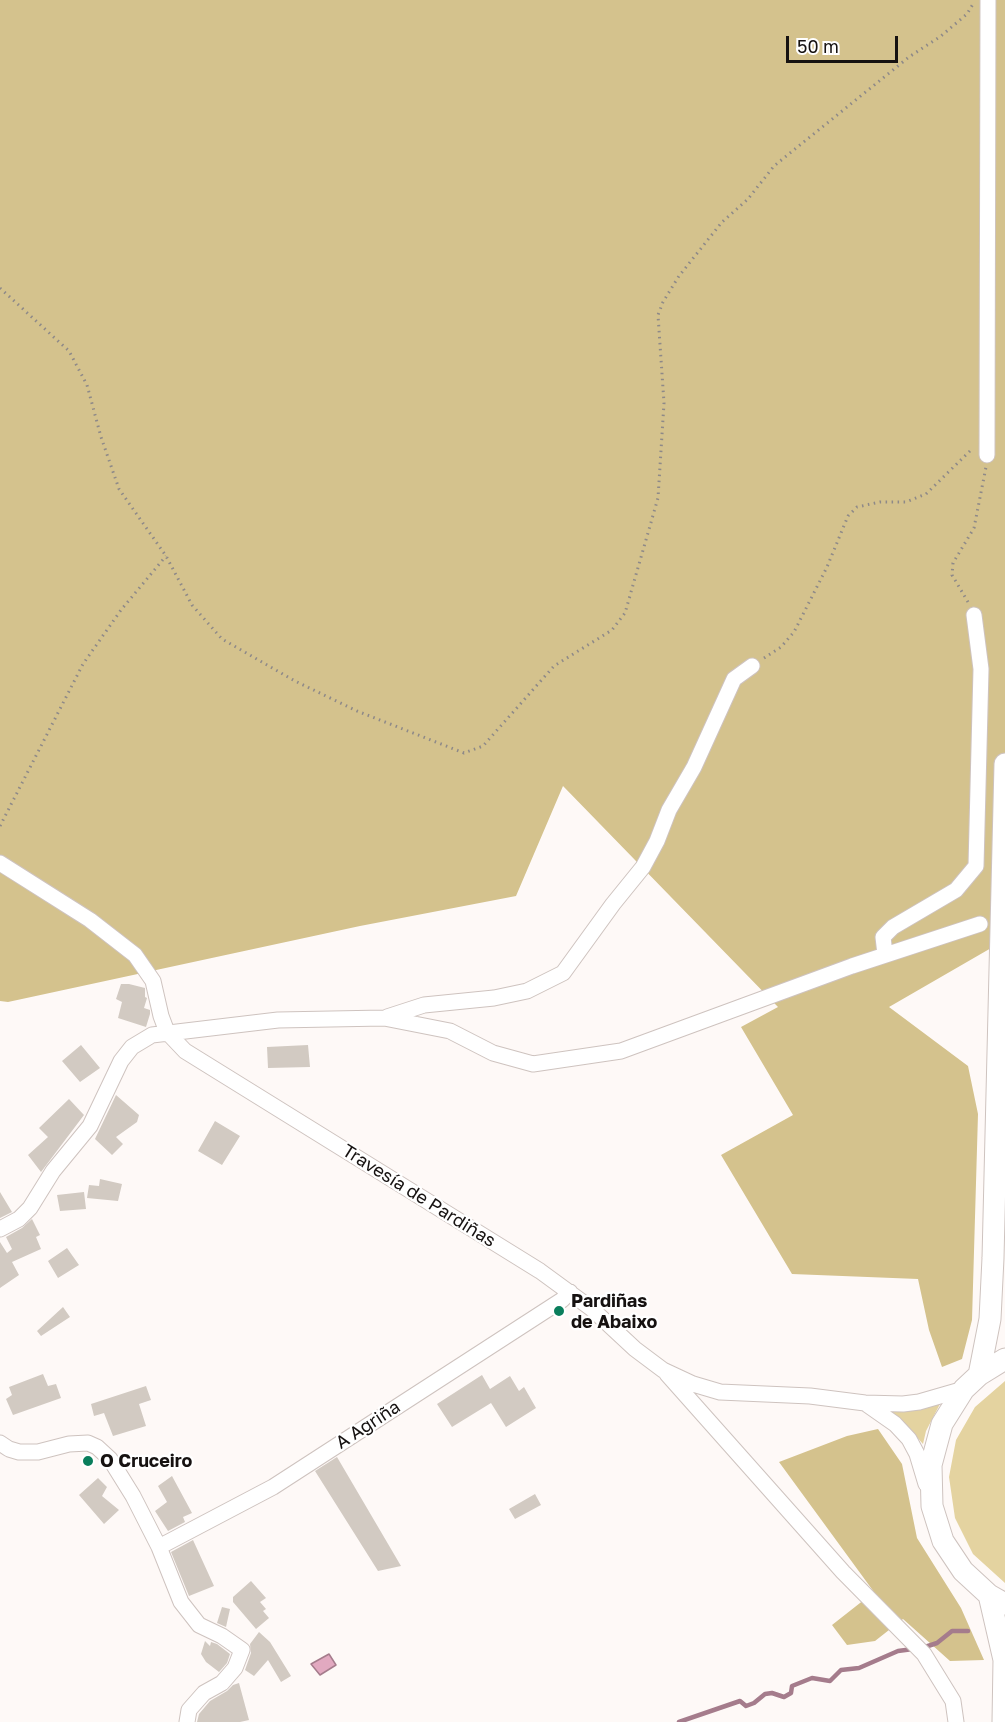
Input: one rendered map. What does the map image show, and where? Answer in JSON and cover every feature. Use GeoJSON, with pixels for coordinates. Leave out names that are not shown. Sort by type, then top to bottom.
{"type":"FeatureCollection","features":[{"type":"Feature","properties":{"kind":"highway"},"geometry":{"type":"LineString","coordinates":[[972,1382],[990,1319],[1005,764]]}},
{"type":"Feature","properties":{"kind":"highway"},"geometry":{"type":"LineString","coordinates":[[1003,1722],[1004,1660],[997,1600],[963,1571],[943,1541],[932,1506],[931,1465],[942,1424],[972,1382],[1005,1359]]}},
{"type":"Feature","properties":{"kind":"street"},"geometry":{"type":"LineString","coordinates":[[987,448],[988,0]]}},
{"type":"Feature","properties":{"kind":"street"},"geometry":{"type":"LineString","coordinates":[[885,954],[883,937],[893,927],[956,890],[976,866],[981,669],[974,615]]}},
{"type":"Feature","properties":{"kind":"street"},"geometry":{"type":"LineString","coordinates":[[384,1018],[424,1005],[494,998],[527,991],[563,973],[643,867],[657,841],[669,810],[694,767],[734,679],[752,666]]}},
{"type":"Feature","properties":{"kind":"street"},"geometry":{"type":"LineString","coordinates":[[0,863],[90,920],[135,955],[153,981],[167,1032]]}},
{"type":"Feature","properties":{"kind":"street"},"geometry":{"type":"LineString","coordinates":[[0,1229],[19,1219],[30,1208],[53,1171],[90,1126],[121,1061],[132,1047],[152,1035],[278,1020],[384,1018],[450,1030],[493,1053],[533,1064],[621,1051],[777,992],[980,924]]}},
{"type":"Feature","properties":{"kind":"street","name":"Travesía de Pardiñas"},"geometry":{"type":"LineString","coordinates":[[167,1032],[178,1046],[194,1058],[522,1260],[570,1292],[635,1349],[663,1370]]}},
{"type":"Feature","properties":{"kind":"street","name":"A Agriña"},"geometry":{"type":"LineString","coordinates":[[159,1547],[273,1487],[562,1300],[570,1292]]}},
{"type":"Feature","properties":{"kind":"street"},"geometry":{"type":"LineString","coordinates":[[663,1370],[693,1384],[720,1392],[810,1395],[865,1403],[919,1402],[972,1382]]}},
{"type":"Feature","properties":{"kind":"street"},"geometry":{"type":"LineString","coordinates":[[663,1370],[843,1572],[924,1654],[953,1701],[956,1722]]}},
{"type":"Feature","properties":{"kind":"street"},"geometry":{"type":"LineString","coordinates":[[865,1403],[895,1424],[909,1439],[917,1454],[932,1506]]}},
{"type":"Feature","properties":{"kind":"street"},"geometry":{"type":"LineString","coordinates":[[0,1443],[19,1452],[38,1452],[69,1444],[88,1443],[97,1447],[110,1459],[133,1496],[159,1547],[181,1602],[200,1625],[222,1636],[242,1650],[235,1668],[222,1683],[204,1693],[189,1710],[187,1722]]}},
{"type":"Feature","properties":{"kind":"path"},"geometry":{"type":"LineString","coordinates":[[0,288],[69,351],[87,385],[101,437],[119,489],[166,556],[192,606],[222,639],[295,681],[357,711],[464,753],[483,746],[554,666],[612,630],[625,613],[658,498],[664,403],[658,315],[663,302],[680,276],[722,222],[748,199],[774,166],[909,57],[941,36],[967,14],[976,0]]}},
{"type":"Feature","properties":{"kind":"path"},"geometry":{"type":"LineString","coordinates":[[752,666],[781,647],[794,632],[827,567],[848,516],[857,507],[880,502],[906,502],[926,494],[979,442],[987,448],[984,486],[974,528],[953,563],[952,575],[974,615]]}},
{"type":"Feature","properties":{"kind":"path"},"geometry":{"type":"LineString","coordinates":[[0,826],[83,664],[121,610],[166,556]]}},
{"type":"Feature","properties":{"kind":"shaded area"},"geometry":{"type":"Polygon","coordinates":[[[0,0],[1005,0],[1005,940],[889,1007],[968,1066],[978,1114],[972,1320],[962,1359],[942,1367],[929,1330],[918,1279],[792,1274],[721,1155],[793,1115],[741,1027],[778,1007],[563,786],[516,896],[360,926],[8,1002],[0,1001],[0,0]]]}},
{"type":"Feature","properties":{"kind":"shaded area"},"geometry":{"type":"Polygon","coordinates":[[[1005,1381],[1005,1583],[973,1554],[955,1518],[949,1477],[956,1440],[975,1407],[1005,1381]]]}},
{"type":"Feature","properties":{"kind":"shaded area"},"geometry":{"type":"Polygon","coordinates":[[[940,1404],[926,1431],[923,1444],[906,1425],[886,1410],[940,1404]]]}},
{"type":"Feature","properties":{"kind":"shaded area"},"geometry":{"type":"Polygon","coordinates":[[[878,1429],[902,1464],[917,1538],[961,1608],[984,1660],[950,1661],[903,1619],[875,1641],[847,1645],[832,1625],[874,1592],[779,1462],[847,1436],[878,1429]]]}},
{"type":"Feature","properties":{"kind":"shaded area"},"geometry":{"type":"Polygon","coordinates":[[[329,1654],[336,1665],[320,1675],[311,1664],[329,1654]]]}},
{"type":"Feature","properties":{"kind":"building"},"geometry":{"type":"Polygon","coordinates":[[[121,984],[145,988],[147,998],[144,1008],[150,1010],[146,1027],[118,1018],[122,1002],[116,999],[121,984]]]}},
{"type":"Feature","properties":{"kind":"building"},"geometry":{"type":"Polygon","coordinates":[[[81,1045],[100,1068],[80,1082],[62,1061],[81,1045]]]}},
{"type":"Feature","properties":{"kind":"building"},"geometry":{"type":"Polygon","coordinates":[[[308,1045],[310,1067],[268,1068],[267,1047],[308,1045]]]}},
{"type":"Feature","properties":{"kind":"building"},"geometry":{"type":"Polygon","coordinates":[[[116,1095],[139,1115],[137,1122],[116,1137],[123,1144],[112,1155],[95,1139],[116,1095]]]}},
{"type":"Feature","properties":{"kind":"building"},"geometry":{"type":"Polygon","coordinates":[[[69,1099],[84,1115],[41,1172],[28,1155],[48,1137],[39,1128],[69,1099]]]}},
{"type":"Feature","properties":{"kind":"building"},"geometry":{"type":"Polygon","coordinates":[[[215,1121],[240,1136],[222,1165],[198,1151],[215,1121]]]}},
{"type":"Feature","properties":{"kind":"building"},"geometry":{"type":"Polygon","coordinates":[[[100,1179],[122,1184],[118,1201],[87,1198],[89,1185],[99,1186],[100,1179]]]}},
{"type":"Feature","properties":{"kind":"building"},"geometry":{"type":"Polygon","coordinates":[[[0,1192],[12,1212],[0,1218],[0,1192]]]}},
{"type":"Feature","properties":{"kind":"building"},"geometry":{"type":"Polygon","coordinates":[[[84,1192],[86,1209],[60,1211],[57,1195],[84,1192]]]}},
{"type":"Feature","properties":{"kind":"building"},"geometry":{"type":"Polygon","coordinates":[[[32,1219],[40,1235],[36,1237],[41,1249],[12,1262],[19,1275],[0,1288],[0,1242],[7,1253],[12,1249],[6,1237],[32,1219]]]}},
{"type":"Feature","properties":{"kind":"building"},"geometry":{"type":"Polygon","coordinates":[[[67,1248],[79,1265],[58,1278],[48,1261],[67,1248]]]}},
{"type":"Feature","properties":{"kind":"building"},"geometry":{"type":"Polygon","coordinates":[[[63,1307],[70,1317],[41,1336],[37,1331],[63,1307]]]}},
{"type":"Feature","properties":{"kind":"building"},"geometry":{"type":"Polygon","coordinates":[[[43,1374],[48,1386],[56,1384],[61,1398],[13,1415],[6,1399],[12,1395],[9,1387],[43,1374]]]}},
{"type":"Feature","properties":{"kind":"building"},"geometry":{"type":"Polygon","coordinates":[[[482,1375],[490,1389],[510,1376],[519,1391],[524,1387],[536,1408],[506,1427],[491,1403],[452,1427],[437,1404],[482,1375]]]}},
{"type":"Feature","properties":{"kind":"building"},"geometry":{"type":"Polygon","coordinates":[[[146,1386],[151,1400],[139,1404],[146,1426],[113,1436],[104,1413],[94,1416],[91,1404],[146,1386]]]}},
{"type":"Feature","properties":{"kind":"building"},"geometry":{"type":"Polygon","coordinates":[[[337,1457],[401,1566],[378,1571],[315,1471],[337,1457]]]}},
{"type":"Feature","properties":{"kind":"building"},"geometry":{"type":"Polygon","coordinates":[[[172,1476],[192,1513],[183,1517],[185,1522],[168,1531],[155,1511],[167,1502],[158,1486],[172,1476]]]}},
{"type":"Feature","properties":{"kind":"building"},"geometry":{"type":"Polygon","coordinates":[[[98,1478],[107,1487],[102,1496],[119,1510],[104,1524],[79,1495],[98,1478]]]}},
{"type":"Feature","properties":{"kind":"building"},"geometry":{"type":"Polygon","coordinates":[[[535,1494],[541,1505],[515,1519],[509,1509],[535,1494]]]}},
{"type":"Feature","properties":{"kind":"building"},"geometry":{"type":"Polygon","coordinates":[[[193,1540],[214,1586],[189,1596],[171,1552],[193,1540]]]}},
{"type":"Feature","properties":{"kind":"building"},"geometry":{"type":"Polygon","coordinates":[[[251,1581],[266,1598],[260,1602],[269,1618],[256,1629],[233,1602],[233,1597],[251,1581]]]}},
{"type":"Feature","properties":{"kind":"building"},"geometry":{"type":"Polygon","coordinates":[[[222,1607],[230,1609],[226,1627],[217,1623],[222,1607]]]}},
{"type":"Feature","properties":{"kind":"building"},"geometry":{"type":"Polygon","coordinates":[[[259,1632],[270,1642],[291,1676],[281,1682],[268,1660],[254,1676],[245,1670],[251,1653],[250,1644],[259,1632]]]}},
{"type":"Feature","properties":{"kind":"building"},"geometry":{"type":"Polygon","coordinates":[[[205,1641],[210,1646],[211,1642],[217,1644],[230,1654],[227,1663],[219,1672],[206,1662],[201,1654],[205,1641]]]}},
{"type":"Feature","properties":{"kind":"building"},"geometry":{"type":"Polygon","coordinates":[[[239,1683],[249,1720],[197,1722],[199,1714],[210,1701],[239,1683]]]}},
{"type":"Feature","properties":{"kind":"waterway"},"geometry":{"type":"LineString","coordinates":[[922,1648],[937,1643],[952,1631],[968,1631]]}},
{"type":"Feature","properties":{"kind":"waterway"},"geometry":{"type":"LineString","coordinates":[[679,1722],[740,1701],[746,1706],[765,1694],[772,1693],[784,1697],[791,1693],[792,1686],[812,1678],[830,1681],[841,1670],[859,1668],[898,1651],[913,1649]]}},
{"type":"Feature","properties":{"kind":"place","name":"Pardiñas de Abaixo"},"geometry":{"type":"Point","coordinates":[559,1311]}},
{"type":"Feature","properties":{"kind":"place","name":"O Cruceiro"},"geometry":{"type":"Point","coordinates":[88,1461]}}]}
